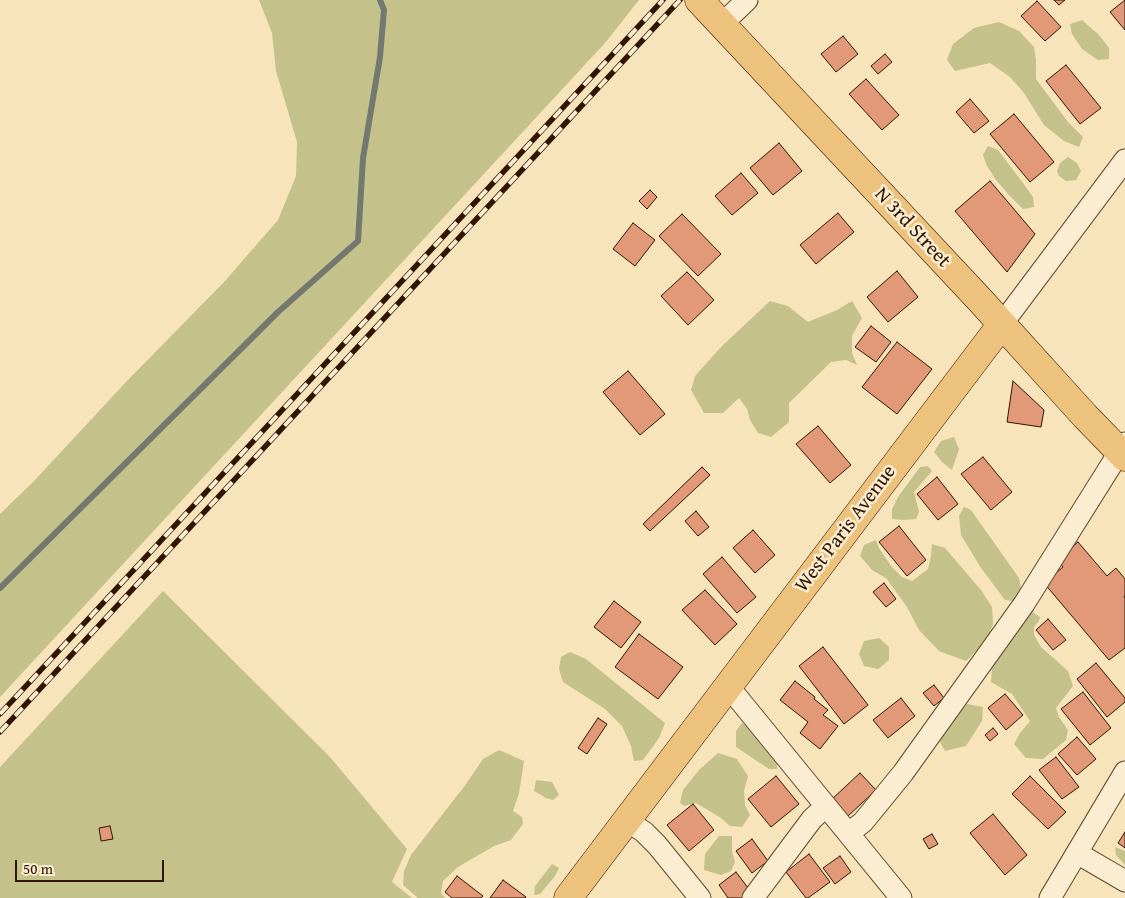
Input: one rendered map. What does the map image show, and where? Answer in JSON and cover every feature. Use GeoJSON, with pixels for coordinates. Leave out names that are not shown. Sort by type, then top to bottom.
{"type":"FeatureCollection","features":[{"type":"Feature","properties":{"kind":"main road","name":"N 3rd Street"},"geometry":{"type":"LineString","coordinates":[[699,0],[1002,324],[1123,450]]}},
{"type":"Feature","properties":{"kind":"main road","name":"West Paris Avenue"},"geometry":{"type":"LineString","coordinates":[[568,898],[1002,324]]}},
{"type":"Feature","properties":{"kind":"street"},"geometry":{"type":"LineString","coordinates":[[722,24],[747,0]]}},
{"type":"Feature","properties":{"kind":"street","name":"West Paris Avenue"},"geometry":{"type":"LineString","coordinates":[[1002,324],[1125,160]]}},
{"type":"Feature","properties":{"kind":"street"},"geometry":{"type":"LineString","coordinates":[[849,833],[863,822],[903,774],[1018,612],[1123,450]]}},
{"type":"Feature","properties":{"kind":"street"},"geometry":{"type":"LineString","coordinates":[[728,686],[901,898]]}},
{"type":"Feature","properties":{"kind":"street"},"geometry":{"type":"LineString","coordinates":[[1050,898],[1125,772]]}},
{"type":"Feature","properties":{"kind":"street"},"geometry":{"type":"LineString","coordinates":[[753,898],[812,819],[825,807]]}},
{"type":"Feature","properties":{"kind":"street"},"geometry":{"type":"LineString","coordinates":[[626,820],[644,832],[700,898]]}},
{"type":"Feature","properties":{"kind":"street"},"geometry":{"type":"LineString","coordinates":[[1077,853],[1125,881]]}},
{"type":"Feature","properties":{"kind":"shaded area"},"geometry":{"type":"Polygon","coordinates":[[[259,0],[639,0],[605,43],[0,697],[0,514],[34,481],[125,383],[225,281],[278,220],[296,176],[297,142],[276,71],[272,33],[259,0]]]}},
{"type":"Feature","properties":{"kind":"shaded area"},"geometry":{"type":"Polygon","coordinates":[[[1082,20],[1099,35],[1109,48],[1109,59],[1098,60],[1082,49],[1072,34],[1070,24],[1082,20]]]}},
{"type":"Feature","properties":{"kind":"shaded area"},"geometry":{"type":"Polygon","coordinates":[[[999,22],[1019,31],[1034,47],[1036,79],[1068,122],[1083,137],[1079,147],[1064,141],[1044,125],[1024,93],[1010,77],[990,63],[955,71],[947,60],[953,44],[974,28],[999,22]]]}},
{"type":"Feature","properties":{"kind":"shaded area"},"geometry":{"type":"Polygon","coordinates":[[[988,146],[998,150],[1023,183],[1033,197],[1034,207],[1023,209],[996,180],[987,166],[983,155],[988,146]]]}},
{"type":"Feature","properties":{"kind":"shaded area"},"geometry":{"type":"Polygon","coordinates":[[[1068,157],[1077,163],[1081,171],[1076,180],[1066,181],[1059,176],[1057,171],[1060,163],[1068,157]]]}},
{"type":"Feature","properties":{"kind":"shaded area"},"geometry":{"type":"Polygon","coordinates":[[[770,301],[788,306],[808,322],[837,310],[852,301],[862,318],[852,336],[852,353],[857,365],[846,360],[831,362],[789,403],[789,422],[771,437],[758,433],[750,420],[747,409],[739,398],[723,413],[704,413],[691,390],[695,376],[721,347],[770,301]]]}},
{"type":"Feature","properties":{"kind":"shaded area"},"geometry":{"type":"Polygon","coordinates":[[[954,437],[959,449],[952,470],[934,452],[941,441],[954,437]]]}},
{"type":"Feature","properties":{"kind":"shaded area"},"geometry":{"type":"Polygon","coordinates":[[[928,466],[932,471],[914,492],[919,512],[916,519],[892,519],[892,509],[898,497],[920,467],[928,466]]]}},
{"type":"Feature","properties":{"kind":"shaded area"},"geometry":{"type":"Polygon","coordinates":[[[964,507],[971,510],[1019,578],[1021,588],[1013,601],[1005,600],[981,568],[961,535],[959,516],[964,507]]]}},
{"type":"Feature","properties":{"kind":"shaded area"},"geometry":{"type":"Polygon","coordinates":[[[876,540],[891,566],[902,577],[912,581],[928,569],[932,544],[945,548],[981,590],[992,607],[993,624],[987,640],[966,661],[939,651],[919,630],[907,607],[886,578],[872,570],[860,556],[864,545],[876,540]]]}},
{"type":"Feature","properties":{"kind":"shaded area"},"geometry":{"type":"Polygon","coordinates":[[[163,591],[330,757],[407,849],[392,882],[412,898],[0,898],[0,767],[163,591]]]}},
{"type":"Feature","properties":{"kind":"shaded area"},"geometry":{"type":"Polygon","coordinates":[[[1031,611],[1040,617],[1034,627],[1034,635],[1041,647],[1068,671],[1073,686],[1056,708],[1059,717],[1068,730],[1066,740],[1043,759],[1026,758],[1014,744],[1030,721],[1012,694],[991,682],[992,667],[1031,611]]]}},
{"type":"Feature","properties":{"kind":"shaded area"},"geometry":{"type":"Polygon","coordinates":[[[879,638],[889,647],[889,660],[878,669],[864,666],[859,654],[864,641],[879,638]]]}},
{"type":"Feature","properties":{"kind":"shaded area"},"geometry":{"type":"Polygon","coordinates":[[[570,652],[586,659],[665,723],[659,738],[643,760],[634,761],[631,746],[622,726],[605,709],[563,682],[559,669],[561,657],[570,652]]]}},
{"type":"Feature","properties":{"kind":"shaded area"},"geometry":{"type":"Polygon","coordinates":[[[967,704],[983,707],[982,721],[966,746],[945,751],[940,742],[947,727],[967,704]]]}},
{"type":"Feature","properties":{"kind":"shaded area"},"geometry":{"type":"Polygon","coordinates":[[[742,723],[752,729],[777,761],[777,769],[769,769],[736,747],[736,731],[742,723]]]}},
{"type":"Feature","properties":{"kind":"shaded area"},"geometry":{"type":"Polygon","coordinates":[[[499,750],[524,761],[519,793],[513,811],[522,817],[523,824],[511,840],[494,846],[458,867],[443,881],[441,893],[445,898],[418,898],[403,885],[404,871],[411,855],[483,759],[499,750]]]}},
{"type":"Feature","properties":{"kind":"shaded area"},"geometry":{"type":"Polygon","coordinates":[[[718,753],[737,759],[748,776],[744,791],[745,805],[750,815],[742,827],[730,826],[721,818],[696,803],[684,806],[680,803],[683,790],[699,770],[718,753]]]}},
{"type":"Feature","properties":{"kind":"shaded area"},"geometry":{"type":"Polygon","coordinates":[[[536,780],[552,782],[559,795],[553,800],[534,791],[536,780]]]}},
{"type":"Feature","properties":{"kind":"shaded area"},"geometry":{"type":"Polygon","coordinates":[[[719,836],[732,836],[732,851],[735,862],[731,871],[721,875],[704,870],[705,854],[719,836]]]}},
{"type":"Feature","properties":{"kind":"shaded area"},"geometry":{"type":"Polygon","coordinates":[[[1115,847],[1125,851],[1125,865],[1116,855],[1115,847]]]}},
{"type":"Feature","properties":{"kind":"shaded area"},"geometry":{"type":"Polygon","coordinates":[[[552,864],[559,868],[555,876],[540,894],[534,895],[535,886],[552,864]]]}},
{"type":"Feature","properties":{"kind":"building"},"geometry":{"type":"Polygon","coordinates":[[[1054,0],[1065,0],[1059,5],[1054,0]]]}},
{"type":"Feature","properties":{"kind":"building"},"geometry":{"type":"Polygon","coordinates":[[[1125,0],[1125,30],[1110,12],[1125,0]]]}},
{"type":"Feature","properties":{"kind":"building"},"geometry":{"type":"Polygon","coordinates":[[[1037,1],[1061,27],[1045,41],[1021,16],[1037,1]]]}},
{"type":"Feature","properties":{"kind":"building"},"geometry":{"type":"Polygon","coordinates":[[[843,36],[858,54],[836,72],[821,54],[843,36]]]}},
{"type":"Feature","properties":{"kind":"building"},"geometry":{"type":"Polygon","coordinates":[[[885,54],[892,62],[878,74],[871,66],[885,54]]]}},
{"type":"Feature","properties":{"kind":"building"},"geometry":{"type":"Polygon","coordinates":[[[1066,65],[1101,108],[1080,124],[1046,81],[1066,65]]]}},
{"type":"Feature","properties":{"kind":"building"},"geometry":{"type":"Polygon","coordinates":[[[866,79],[899,115],[882,130],[849,94],[866,79]]]}},
{"type":"Feature","properties":{"kind":"building"},"geometry":{"type":"Polygon","coordinates":[[[970,99],[989,121],[974,133],[956,112],[970,99]]]}},
{"type":"Feature","properties":{"kind":"building"},"geometry":{"type":"Polygon","coordinates":[[[1014,114],[1054,162],[1030,182],[990,134],[1014,114]]]}},
{"type":"Feature","properties":{"kind":"building"},"geometry":{"type":"Polygon","coordinates":[[[779,143],[802,171],[773,195],[750,168],[779,143]]]}},
{"type":"Feature","properties":{"kind":"building"},"geometry":{"type":"Polygon","coordinates":[[[741,173],[758,193],[732,215],[715,196],[741,173]]]}},
{"type":"Feature","properties":{"kind":"building"},"geometry":{"type":"Polygon","coordinates":[[[990,181],[1035,234],[1007,272],[955,211],[990,181]]]}},
{"type":"Feature","properties":{"kind":"building"},"geometry":{"type":"Polygon","coordinates":[[[650,190],[657,197],[647,209],[639,201],[650,190]]]}},
{"type":"Feature","properties":{"kind":"building"},"geometry":{"type":"Polygon","coordinates":[[[838,213],[854,232],[816,264],[800,245],[838,213]]]}},
{"type":"Feature","properties":{"kind":"building"},"geometry":{"type":"Polygon","coordinates":[[[682,214],[721,254],[698,276],[659,236],[682,214]]]}},
{"type":"Feature","properties":{"kind":"building"},"geometry":{"type":"Polygon","coordinates":[[[633,223],[655,240],[635,266],[613,249],[633,223]]]}},
{"type":"Feature","properties":{"kind":"building"},"geometry":{"type":"Polygon","coordinates":[[[897,271],[918,297],[888,322],[867,297],[897,271]]]}},
{"type":"Feature","properties":{"kind":"building"},"geometry":{"type":"Polygon","coordinates":[[[687,272],[714,300],[688,325],[661,296],[687,272]]]}},
{"type":"Feature","properties":{"kind":"building"},"geometry":{"type":"Polygon","coordinates":[[[871,326],[891,342],[876,362],[855,347],[871,326]]]}},
{"type":"Feature","properties":{"kind":"building"},"geometry":{"type":"Polygon","coordinates":[[[897,342],[932,369],[897,414],[862,387],[897,342]]]}},
{"type":"Feature","properties":{"kind":"building"},"geometry":{"type":"Polygon","coordinates":[[[628,371],[665,414],[640,435],[603,392],[628,371]]]}},
{"type":"Feature","properties":{"kind":"building"},"geometry":{"type":"Polygon","coordinates":[[[1013,381],[1044,410],[1041,427],[1007,422],[1013,381]]]}},
{"type":"Feature","properties":{"kind":"building"},"geometry":{"type":"Polygon","coordinates":[[[818,426],[851,465],[830,483],[796,444],[818,426]]]}},
{"type":"Feature","properties":{"kind":"building"},"geometry":{"type":"Polygon","coordinates":[[[983,457],[1012,492],[991,510],[961,474],[983,457]]]}},
{"type":"Feature","properties":{"kind":"building"},"geometry":{"type":"Polygon","coordinates":[[[702,467],[710,475],[650,531],[643,524],[702,467]]]}},
{"type":"Feature","properties":{"kind":"building"},"geometry":{"type":"Polygon","coordinates":[[[937,477],[958,504],[938,520],[917,494],[937,477]]]}},
{"type":"Feature","properties":{"kind":"building"},"geometry":{"type":"Polygon","coordinates":[[[696,511],[709,527],[698,536],[685,521],[696,511]]]}},
{"type":"Feature","properties":{"kind":"building"},"geometry":{"type":"Polygon","coordinates":[[[899,526],[926,560],[907,576],[879,542],[899,526]]]}},
{"type":"Feature","properties":{"kind":"building"},"geometry":{"type":"Polygon","coordinates":[[[753,530],[775,555],[755,573],[733,548],[753,530]]]}},
{"type":"Feature","properties":{"kind":"building"},"geometry":{"type":"Polygon","coordinates":[[[1078,542],[1107,576],[1116,568],[1125,579],[1125,648],[1109,660],[1044,583],[1063,567],[1057,560],[1078,542]]]}},
{"type":"Feature","properties":{"kind":"building"},"geometry":{"type":"Polygon","coordinates":[[[722,557],[756,597],[737,613],[703,574],[722,557]]]}},
{"type":"Feature","properties":{"kind":"building"},"geometry":{"type":"Polygon","coordinates":[[[884,583],[896,599],[886,607],[873,592],[884,583]]]}},
{"type":"Feature","properties":{"kind":"building"},"geometry":{"type":"Polygon","coordinates":[[[705,590],[737,624],[715,645],[682,610],[705,590]]]}},
{"type":"Feature","properties":{"kind":"building"},"geometry":{"type":"Polygon","coordinates":[[[614,601],[641,622],[621,648],[594,627],[614,601]]]}},
{"type":"Feature","properties":{"kind":"building"},"geometry":{"type":"Polygon","coordinates":[[[1048,619],[1066,640],[1053,650],[1036,630],[1048,619]]]}},
{"type":"Feature","properties":{"kind":"building"},"geometry":{"type":"Polygon","coordinates":[[[639,634],[683,667],[658,699],[615,667],[639,634]]]}},
{"type":"Feature","properties":{"kind":"building"},"geometry":{"type":"Polygon","coordinates":[[[823,647],[868,705],[844,724],[799,666],[823,647]]]}},
{"type":"Feature","properties":{"kind":"building"},"geometry":{"type":"Polygon","coordinates":[[[1096,663],[1125,698],[1125,702],[1107,717],[1077,679],[1096,663]]]}},
{"type":"Feature","properties":{"kind":"building"},"geometry":{"type":"Polygon","coordinates":[[[795,681],[828,710],[823,715],[838,726],[820,749],[800,733],[808,722],[780,700],[795,681]]]}},
{"type":"Feature","properties":{"kind":"building"},"geometry":{"type":"Polygon","coordinates":[[[934,685],[944,698],[934,706],[923,693],[934,685]]]}},
{"type":"Feature","properties":{"kind":"building"},"geometry":{"type":"Polygon","coordinates":[[[1083,692],[1111,728],[1090,745],[1061,709],[1083,692]]]}},
{"type":"Feature","properties":{"kind":"building"},"geometry":{"type":"Polygon","coordinates":[[[1005,694],[1023,715],[1006,730],[988,708],[1005,694]]]}},
{"type":"Feature","properties":{"kind":"building"},"geometry":{"type":"Polygon","coordinates":[[[901,698],[915,716],[888,738],[873,720],[901,698]]]}},
{"type":"Feature","properties":{"kind":"building"},"geometry":{"type":"Polygon","coordinates":[[[598,718],[607,724],[587,754],[578,748],[598,718]]]}},
{"type":"Feature","properties":{"kind":"building"},"geometry":{"type":"Polygon","coordinates":[[[993,728],[998,734],[990,741],[985,735],[993,728]]]}},
{"type":"Feature","properties":{"kind":"building"},"geometry":{"type":"Polygon","coordinates":[[[1077,737],[1096,759],[1077,775],[1058,754],[1077,737]]]}},
{"type":"Feature","properties":{"kind":"building"},"geometry":{"type":"Polygon","coordinates":[[[1056,757],[1079,787],[1062,799],[1039,770],[1056,757]]]}},
{"type":"Feature","properties":{"kind":"building"},"geometry":{"type":"Polygon","coordinates":[[[860,773],[876,790],[847,817],[831,800],[860,773]]]}},
{"type":"Feature","properties":{"kind":"building"},"geometry":{"type":"Polygon","coordinates":[[[776,776],[799,804],[771,827],[748,799],[776,776]]]}},
{"type":"Feature","properties":{"kind":"building"},"geometry":{"type":"Polygon","coordinates":[[[1030,776],[1066,812],[1048,829],[1012,794],[1030,776]]]}},
{"type":"Feature","properties":{"kind":"building"},"geometry":{"type":"Polygon","coordinates":[[[693,804],[714,830],[689,851],[667,825],[693,804]]]}},
{"type":"Feature","properties":{"kind":"building"},"geometry":{"type":"Polygon","coordinates":[[[993,814],[1027,855],[1005,875],[970,833],[993,814]]]}},
{"type":"Feature","properties":{"kind":"building"},"geometry":{"type":"Polygon","coordinates":[[[110,826],[113,839],[101,841],[99,828],[110,826]]]}},
{"type":"Feature","properties":{"kind":"building"},"geometry":{"type":"Polygon","coordinates":[[[1125,832],[1125,848],[1118,843],[1125,832]]]}},
{"type":"Feature","properties":{"kind":"building"},"geometry":{"type":"Polygon","coordinates":[[[932,834],[938,844],[929,849],[923,839],[932,834]]]}},
{"type":"Feature","properties":{"kind":"building"},"geometry":{"type":"Polygon","coordinates":[[[752,839],[768,861],[752,873],[736,851],[752,839]]]}},
{"type":"Feature","properties":{"kind":"building"},"geometry":{"type":"Polygon","coordinates":[[[809,854],[830,882],[806,898],[786,872],[809,854]]]}},
{"type":"Feature","properties":{"kind":"building"},"geometry":{"type":"Polygon","coordinates":[[[840,856],[851,872],[835,884],[823,868],[840,856]]]}},
{"type":"Feature","properties":{"kind":"building"},"geometry":{"type":"Polygon","coordinates":[[[736,872],[751,892],[742,898],[728,898],[719,885],[736,872]]]}},
{"type":"Feature","properties":{"kind":"building"},"geometry":{"type":"Polygon","coordinates":[[[457,876],[483,896],[481,898],[452,898],[445,892],[457,876]]]}},
{"type":"Feature","properties":{"kind":"building"},"geometry":{"type":"Polygon","coordinates":[[[503,880],[526,897],[490,898],[503,880]]]}},
{"type":"Feature","properties":{"kind":"waterway"},"geometry":{"type":"LineString","coordinates":[[0,588],[278,312],[358,241],[363,158],[380,57],[384,10],[380,0]]}},
{"type":"Feature","properties":{"kind":"railway"},"geometry":{"type":"LineString","coordinates":[[0,714],[663,0]]}},
{"type":"Feature","properties":{"kind":"railway"},"geometry":{"type":"LineString","coordinates":[[0,732],[680,0]]}}]}
